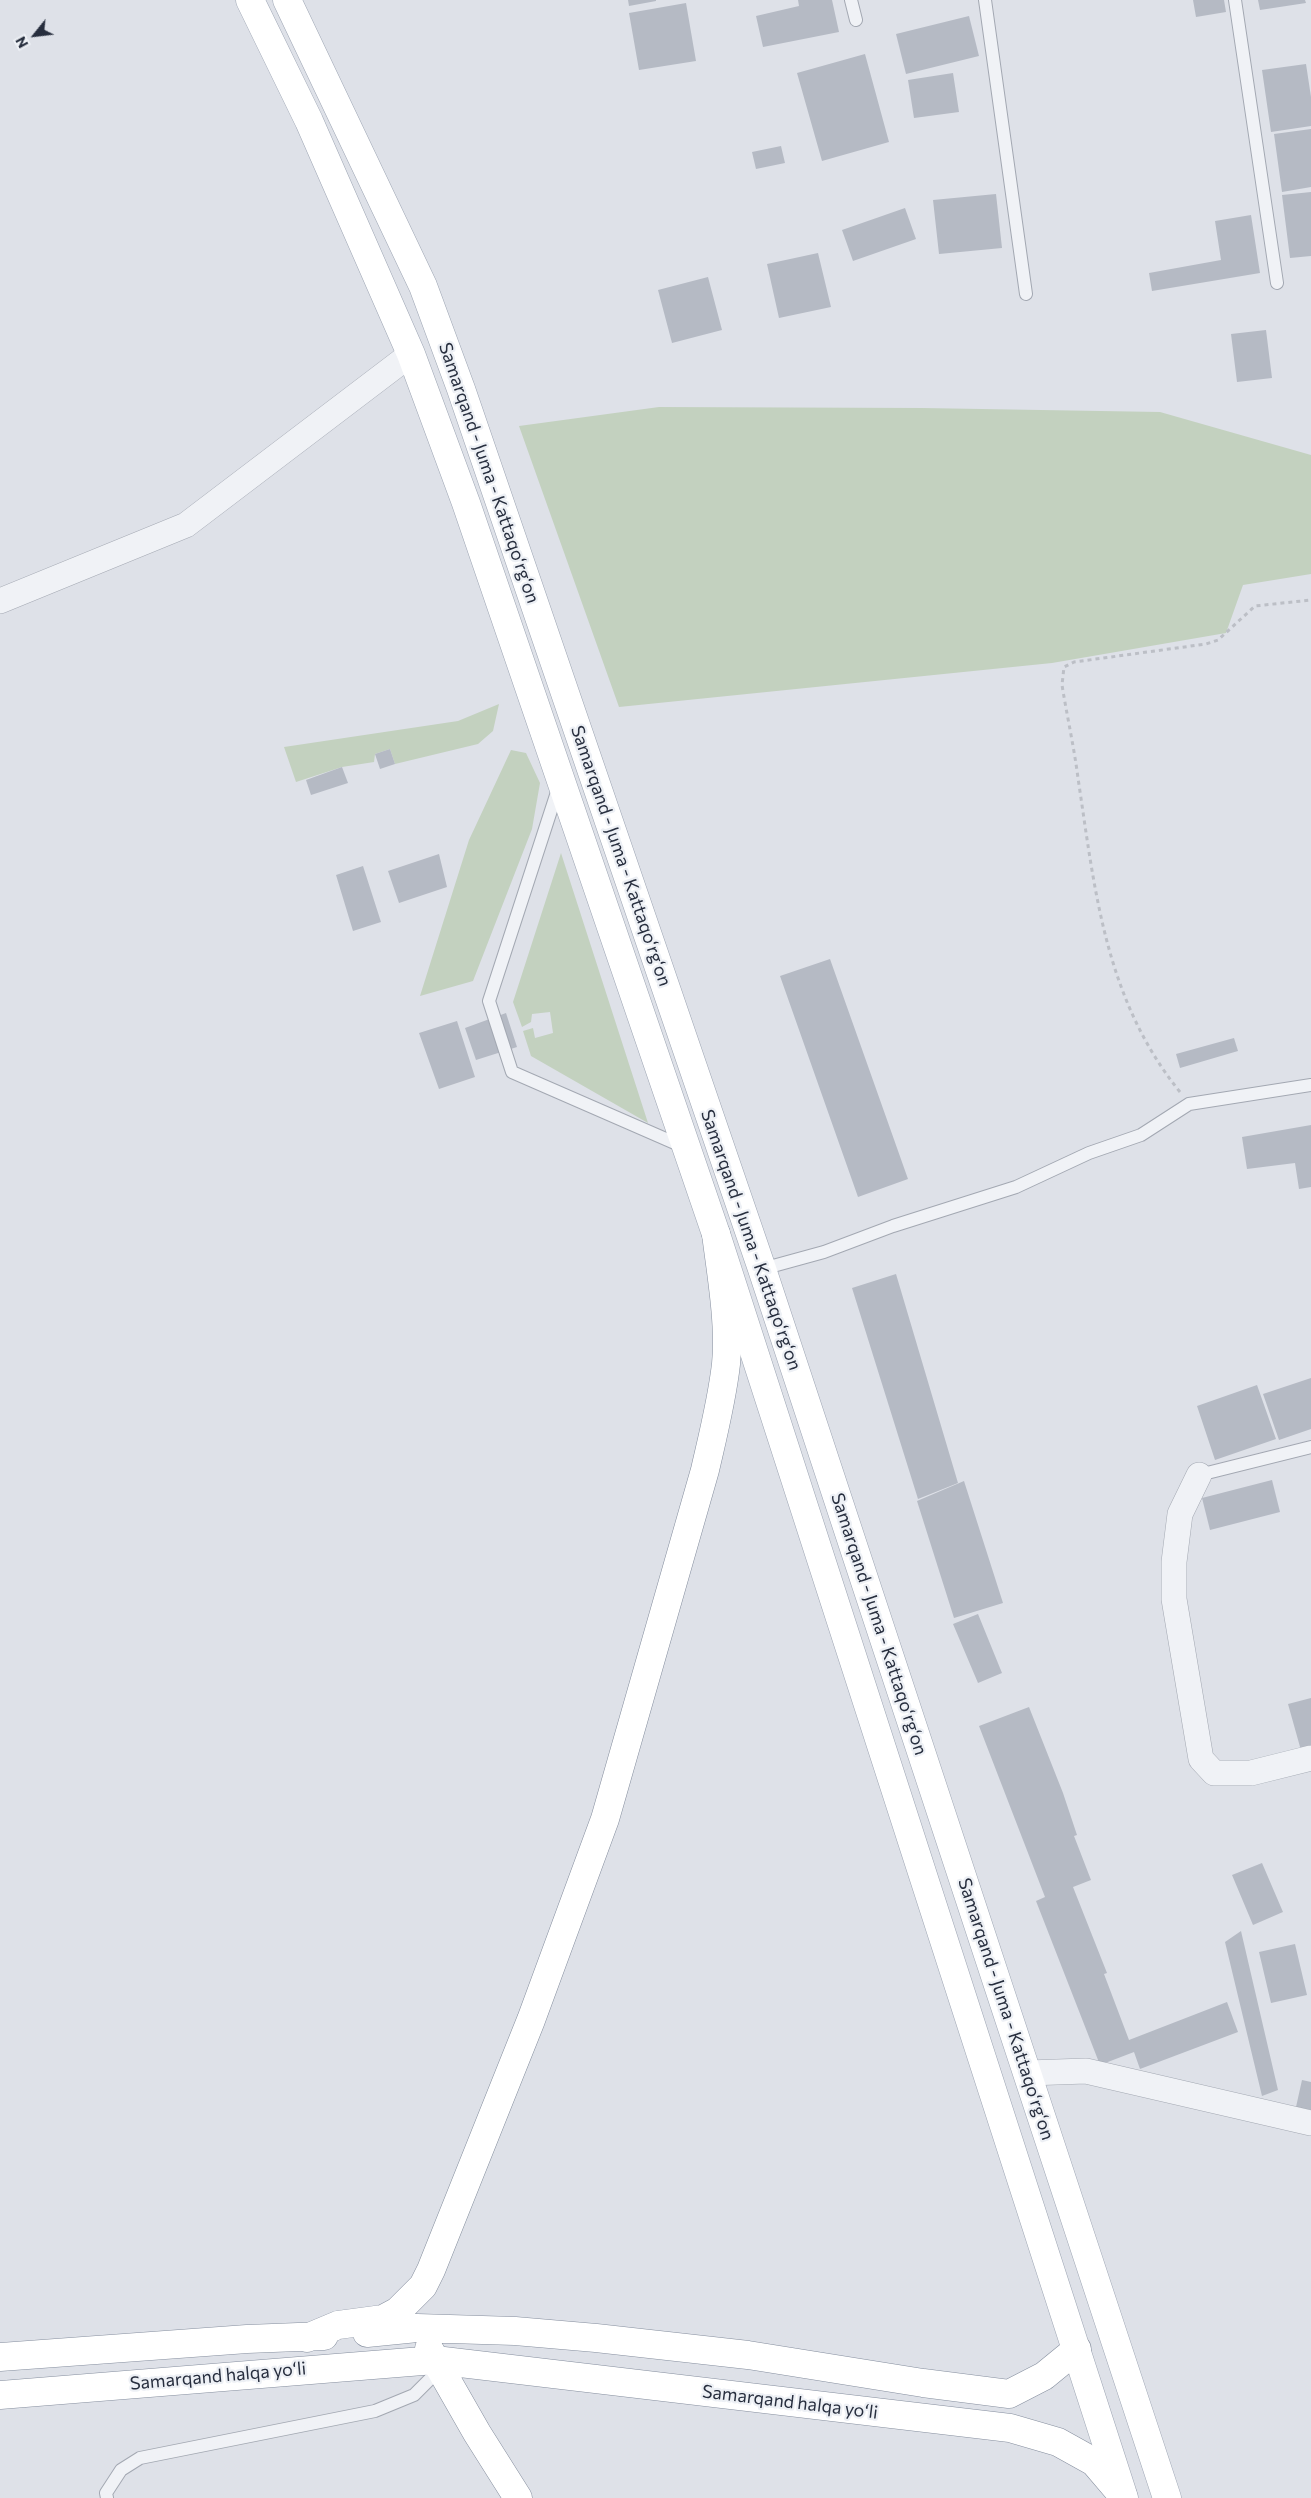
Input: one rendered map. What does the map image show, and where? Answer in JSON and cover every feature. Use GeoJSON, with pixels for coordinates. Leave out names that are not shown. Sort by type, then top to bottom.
{"type":"FeatureCollection","features":[{"type":"Feature","properties":{"kind":"main road","name":"Samarqand - Juma - Kattaqo‘rg‘on"},"geometry":{"type":"LineString","coordinates":[[250,0],[309,121],[411,354],[466,503],[688,1148],[1124,2497]]}},
{"type":"Feature","properties":{"kind":"main road","name":"Samarqand - Juma - Kattaqo‘rg‘on"},"geometry":{"type":"LineString","coordinates":[[287,0],[422,286],[455,372],[762,1270],[1167,2498]]}},
{"type":"Feature","properties":{"kind":"main road"},"geometry":{"type":"LineString","coordinates":[[307,2338],[338,2325],[383,2319],[398,2311],[423,2286],[456,2209],[570,1918],[605,1819],[718,1416],[726,1362],[724,1298],[716,1234]]}},
{"type":"Feature","properties":{"kind":"main road"},"geometry":{"type":"LineString","coordinates":[[417,2328],[433,2370],[477,2432],[518,2498]]}},
{"type":"Feature","properties":{"kind":"main road","name":"Samarqand halqa yoʻli"},"geometry":{"type":"LineString","coordinates":[[0,2357],[247,2339],[307,2338],[417,2328],[514,2331],[685,2348],[1008,2394],[1044,2376],[1077,2349]]}},
{"type":"Feature","properties":{"kind":"main road","name":"Samarqand halqa yoʻli"},"geometry":{"type":"LineString","coordinates":[[0,2394],[378,2363],[406,2368],[1010,2428],[1058,2442],[1094,2462],[1124,2497]]}},
{"type":"Feature","properties":{"kind":"street"},"geometry":{"type":"LineString","coordinates":[[0,601],[186,525],[411,354]]}},
{"type":"Feature","properties":{"kind":"street"},"geometry":{"type":"LineString","coordinates":[[1199,1475],[1180,1514],[1174,1562],[1174,1599],[1201,1759],[1214,1773],[1251,1773],[1311,1758]]}},
{"type":"Feature","properties":{"kind":"street"},"geometry":{"type":"LineString","coordinates":[[1028,2073],[1086,2071],[1311,2123]]}},
{"type":"Feature","properties":{"kind":"lane"},"geometry":{"type":"LineString","coordinates":[[850,0],[856,20]]}},
{"type":"Feature","properties":{"kind":"lane"},"geometry":{"type":"LineString","coordinates":[[985,0],[1026,294]]}},
{"type":"Feature","properties":{"kind":"lane"},"geometry":{"type":"LineString","coordinates":[[1235,0],[1277,283]]}},
{"type":"Feature","properties":{"kind":"lane"},"geometry":{"type":"LineString","coordinates":[[561,779],[490,1001],[512,1072],[688,1148]]}},
{"type":"Feature","properties":{"kind":"lane"},"geometry":{"type":"LineString","coordinates":[[762,1270],[824,1252],[893,1226],[1016,1188],[1089,1153],[1141,1135],[1189,1104],[1311,1085]]}},
{"type":"Feature","properties":{"kind":"lane"},"geometry":{"type":"LineString","coordinates":[[1199,1475],[1311,1447]]}},
{"type":"Feature","properties":{"kind":"lane"},"geometry":{"type":"LineString","coordinates":[[107,2498],[106,2493],[121,2470],[140,2458],[374,2411],[414,2395],[433,2370]]}},
{"type":"Feature","properties":{"kind":"path"},"geometry":{"type":"LineString","coordinates":[[1189,1104],[1167,1076],[1149,1045],[1112,963],[1102,928],[1083,817],[1062,685],[1064,667],[1074,662],[1206,644],[1218,640],[1255,606],[1311,600]]}},
{"type":"Feature","properties":{"kind":"green space"},"geometry":{"type":"Polygon","coordinates":[[[659,407],[922,408],[1160,412],[1311,455],[1311,574],[1243,585],[1226,633],[1052,663],[619,707],[519,426],[659,407]]]}},
{"type":"Feature","properties":{"kind":"green space"},"geometry":{"type":"Polygon","coordinates":[[[499,704],[493,731],[478,744],[395,764],[390,749],[375,754],[374,762],[342,767],[296,782],[284,747],[458,721],[499,704]]]}},
{"type":"Feature","properties":{"kind":"green space"},"geometry":{"type":"Polygon","coordinates":[[[511,750],[526,753],[540,783],[532,829],[473,981],[420,996],[469,840],[511,750]]]}},
{"type":"Feature","properties":{"kind":"green space"},"geometry":{"type":"Polygon","coordinates":[[[561,853],[648,1123],[531,1056],[523,1031],[533,1028],[535,1038],[553,1033],[550,1012],[532,1014],[531,1022],[522,1027],[513,1002],[561,853]]]}},
{"type":"Feature","properties":{"kind":"building"},"geometry":{"type":"Polygon","coordinates":[[[628,0],[656,0],[656,1],[629,6],[628,0]]]}},
{"type":"Feature","properties":{"kind":"building"},"geometry":{"type":"Polygon","coordinates":[[[798,0],[832,0],[839,32],[763,47],[756,16],[799,6],[798,0]]]}},
{"type":"Feature","properties":{"kind":"building"},"geometry":{"type":"Polygon","coordinates":[[[1193,0],[1224,0],[1226,12],[1196,17],[1193,0]]]}},
{"type":"Feature","properties":{"kind":"building"},"geometry":{"type":"Polygon","coordinates":[[[1258,0],[1305,0],[1306,3],[1260,10],[1258,0]]]}},
{"type":"Feature","properties":{"kind":"building"},"geometry":{"type":"Polygon","coordinates":[[[686,3],[696,61],[639,70],[629,13],[686,3]]]}},
{"type":"Feature","properties":{"kind":"building"},"geometry":{"type":"Polygon","coordinates":[[[969,16],[979,56],[906,74],[896,34],[969,16]]]}},
{"type":"Feature","properties":{"kind":"building"},"geometry":{"type":"Polygon","coordinates":[[[865,54],[889,142],[822,161],[797,73],[865,54]]]}},
{"type":"Feature","properties":{"kind":"building"},"geometry":{"type":"Polygon","coordinates":[[[1306,64],[1311,97],[1311,126],[1271,132],[1262,70],[1306,64]]]}},
{"type":"Feature","properties":{"kind":"building"},"geometry":{"type":"Polygon","coordinates":[[[953,73],[959,112],[914,118],[908,80],[953,73]]]}},
{"type":"Feature","properties":{"kind":"building"},"geometry":{"type":"Polygon","coordinates":[[[1311,129],[1311,187],[1282,192],[1274,134],[1311,129]]]}},
{"type":"Feature","properties":{"kind":"building"},"geometry":{"type":"Polygon","coordinates":[[[781,146],[785,163],[756,169],[752,152],[781,146]]]}},
{"type":"Feature","properties":{"kind":"building"},"geometry":{"type":"Polygon","coordinates":[[[1311,192],[1311,256],[1290,258],[1282,195],[1311,192]]]}},
{"type":"Feature","properties":{"kind":"building"},"geometry":{"type":"Polygon","coordinates":[[[996,194],[1002,248],[939,254],[933,200],[996,194]]]}},
{"type":"Feature","properties":{"kind":"building"},"geometry":{"type":"Polygon","coordinates":[[[905,208],[916,239],[853,261],[842,230],[905,208]]]}},
{"type":"Feature","properties":{"kind":"building"},"geometry":{"type":"Polygon","coordinates":[[[1251,215],[1260,273],[1152,291],[1149,273],[1221,260],[1215,221],[1251,215]]]}},
{"type":"Feature","properties":{"kind":"building"},"geometry":{"type":"Polygon","coordinates":[[[818,253],[831,307],[779,318],[767,264],[818,253]]]}},
{"type":"Feature","properties":{"kind":"building"},"geometry":{"type":"Polygon","coordinates":[[[708,277],[722,330],[672,343],[658,290],[708,277]]]}},
{"type":"Feature","properties":{"kind":"building"},"geometry":{"type":"Polygon","coordinates":[[[1266,330],[1272,378],[1237,382],[1231,334],[1266,330]]]}},
{"type":"Feature","properties":{"kind":"building"},"geometry":{"type":"Polygon","coordinates":[[[390,749],[395,764],[380,769],[375,754],[390,749]]]}},
{"type":"Feature","properties":{"kind":"building"},"geometry":{"type":"Polygon","coordinates":[[[342,767],[348,783],[311,795],[306,780],[342,767]]]}},
{"type":"Feature","properties":{"kind":"building"},"geometry":{"type":"Polygon","coordinates":[[[439,854],[447,887],[399,903],[388,871],[439,854]]]}},
{"type":"Feature","properties":{"kind":"building"},"geometry":{"type":"Polygon","coordinates":[[[363,866],[381,922],[353,931],[336,875],[363,866]]]}},
{"type":"Feature","properties":{"kind":"building"},"geometry":{"type":"Polygon","coordinates":[[[830,959],[908,1179],[858,1197],[780,976],[830,959]]]}},
{"type":"Feature","properties":{"kind":"building"},"geometry":{"type":"Polygon","coordinates":[[[506,1013],[517,1047],[476,1060],[465,1028],[506,1013]]]}},
{"type":"Feature","properties":{"kind":"building"},"geometry":{"type":"Polygon","coordinates":[[[457,1021],[475,1077],[439,1089],[419,1033],[457,1021]]]}},
{"type":"Feature","properties":{"kind":"building"},"geometry":{"type":"Polygon","coordinates":[[[1234,1038],[1238,1051],[1180,1068],[1176,1054],[1234,1038]]]}},
{"type":"Feature","properties":{"kind":"building"},"geometry":{"type":"Polygon","coordinates":[[[1311,1125],[1311,1187],[1299,1189],[1295,1163],[1247,1169],[1242,1137],[1311,1125]]]}},
{"type":"Feature","properties":{"kind":"building"},"geometry":{"type":"Polygon","coordinates":[[[896,1274],[958,1483],[918,1499],[852,1288],[896,1274]]]}},
{"type":"Feature","properties":{"kind":"building"},"geometry":{"type":"Polygon","coordinates":[[[1311,1378],[1311,1429],[1279,1440],[1263,1394],[1311,1378]]]}},
{"type":"Feature","properties":{"kind":"building"},"geometry":{"type":"Polygon","coordinates":[[[1257,1385],[1276,1439],[1215,1460],[1197,1406],[1257,1385]]]}},
{"type":"Feature","properties":{"kind":"building"},"geometry":{"type":"Polygon","coordinates":[[[1272,1480],[1280,1512],[1210,1530],[1202,1498],[1272,1480]]]}},
{"type":"Feature","properties":{"kind":"building"},"geometry":{"type":"Polygon","coordinates":[[[964,1481],[1003,1603],[954,1618],[917,1501],[964,1481]]]}},
{"type":"Feature","properties":{"kind":"building"},"geometry":{"type":"Polygon","coordinates":[[[978,1614],[1002,1673],[978,1683],[953,1624],[978,1614]]]}},
{"type":"Feature","properties":{"kind":"building"},"geometry":{"type":"Polygon","coordinates":[[[1311,1698],[1311,1752],[1302,1754],[1288,1704],[1311,1698]]]}},
{"type":"Feature","properties":{"kind":"building"},"geometry":{"type":"Polygon","coordinates":[[[1029,1707],[1063,1793],[1077,1835],[1074,1836],[1091,1880],[1073,1887],[1107,1973],[1104,1974],[1129,2040],[1227,2002],[1238,2032],[1140,2069],[1134,2052],[1100,2065],[1036,1901],[1045,1897],[979,1726],[1029,1707]]]}},
{"type":"Feature","properties":{"kind":"building"},"geometry":{"type":"Polygon","coordinates":[[[1262,1863],[1283,1912],[1253,1925],[1232,1875],[1262,1863]]]}},
{"type":"Feature","properties":{"kind":"building"},"geometry":{"type":"Polygon","coordinates":[[[1241,1931],[1278,2090],[1262,2096],[1225,1942],[1241,1931]]]}},
{"type":"Feature","properties":{"kind":"building"},"geometry":{"type":"Polygon","coordinates":[[[1295,1944],[1307,1995],[1271,2003],[1259,1952],[1295,1944]]]}},
{"type":"Feature","properties":{"kind":"building"},"geometry":{"type":"Polygon","coordinates":[[[1302,2080],[1311,2082],[1311,2110],[1296,2107],[1302,2080]]]}}]}
